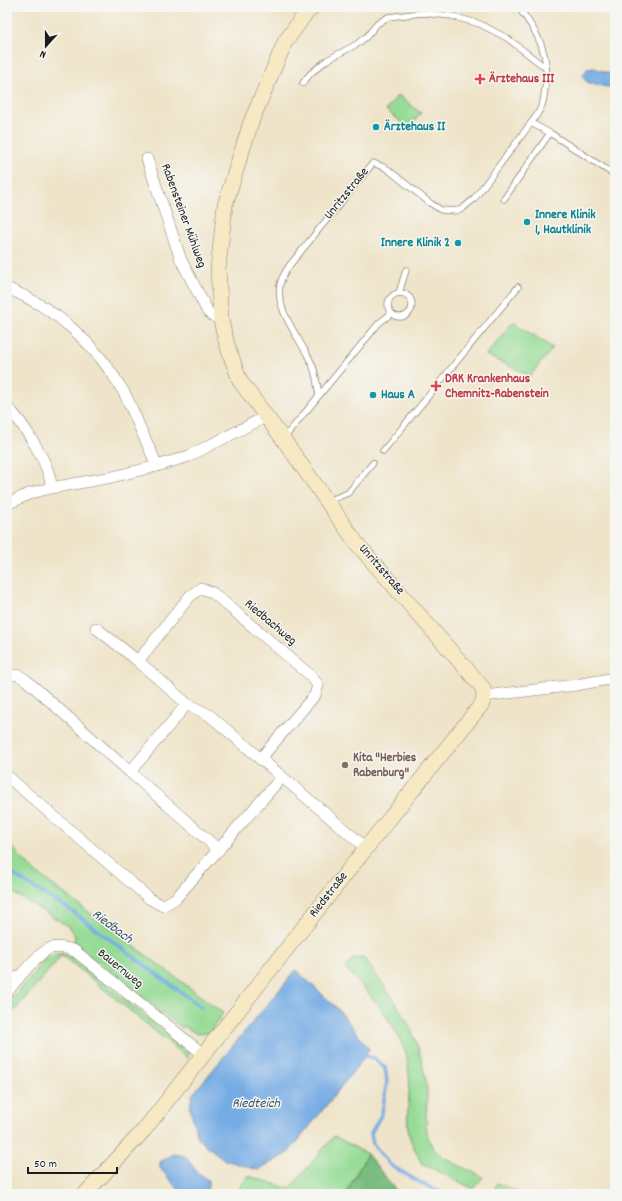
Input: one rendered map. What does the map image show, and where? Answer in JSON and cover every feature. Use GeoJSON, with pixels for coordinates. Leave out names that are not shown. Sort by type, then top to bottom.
{"type":"FeatureCollection","features":[{"type":"Feature","properties":{"kind":"street","name":"Unritzstraße"},"geometry":{"type":"LineString","coordinates":[[304,9],[285,42],[254,116],[225,205],[218,269],[221,321],[227,345],[240,381],[267,416],[358,544],[483,688],[484,696]]}},
{"type":"Feature","properties":{"kind":"street","name":"Rabensteiner Mühlweg"},"geometry":{"type":"LineString","coordinates":[[147,159],[181,260],[208,312],[221,321]]}},
{"type":"Feature","properties":{"kind":"street"},"geometry":{"type":"LineString","coordinates":[[7,288],[26,296],[44,307],[67,324],[88,343],[124,392],[157,466]]}},
{"type":"Feature","properties":{"kind":"street"},"geometry":{"type":"LineString","coordinates":[[7,407],[13,413],[37,449],[51,480],[51,488]]}},
{"type":"Feature","properties":{"kind":"street"},"geometry":{"type":"LineString","coordinates":[[7,504],[31,493],[112,477],[157,466],[189,456],[267,416]]}},
{"type":"Feature","properties":{"kind":"street","name":"Riedbachweg"},"geometry":{"type":"LineString","coordinates":[[138,661],[190,596],[201,588],[213,594],[310,675],[318,685],[315,695],[260,759]]}},
{"type":"Feature","properties":{"kind":"street"},"geometry":{"type":"LineString","coordinates":[[96,628],[138,661],[187,704],[209,715],[281,778],[366,848]]}},
{"type":"Feature","properties":{"kind":"street"},"geometry":{"type":"LineString","coordinates":[[7,675],[18,675],[26,680],[219,850]]}},
{"type":"Feature","properties":{"kind":"street"},"geometry":{"type":"LineString","coordinates":[[484,696],[576,686],[615,678]]}},
{"type":"Feature","properties":{"kind":"street","name":"Riedstraße"},"geometry":{"type":"LineString","coordinates":[[85,1194],[144,1130],[366,848],[482,704],[484,696]]}},
{"type":"Feature","properties":{"kind":"street"},"geometry":{"type":"LineString","coordinates":[[130,772],[187,704]]}},
{"type":"Feature","properties":{"kind":"street"},"geometry":{"type":"LineString","coordinates":[[7,776],[150,899],[163,906],[176,898],[281,778]]}},
{"type":"Feature","properties":{"kind":"street","name":"Bauernweg"},"geometry":{"type":"LineString","coordinates":[[7,992],[12,977],[43,952],[51,948],[63,947],[75,951],[203,1054]]}},
{"type":"Feature","properties":{"kind":"lane","name":"Unritzstraße"},"geometry":{"type":"LineString","coordinates":[[320,395],[312,363],[282,306],[279,296],[283,275],[373,163],[386,168],[441,210],[455,211],[462,209],[474,198],[532,123],[542,106],[547,80],[544,48],[532,24],[518,7]]}},
{"type":"Feature","properties":{"kind":"lane"},"geometry":{"type":"LineString","coordinates":[[303,83],[310,74],[327,60],[357,44],[367,36],[377,24],[388,17],[422,13],[452,16],[480,24],[507,38],[546,68]]}},
{"type":"Feature","properties":{"kind":"lane"},"geometry":{"type":"LineString","coordinates":[[532,123],[550,132],[615,175]]}},
{"type":"Feature","properties":{"kind":"lane"},"geometry":{"type":"LineString","coordinates":[[504,199],[550,132]]}},
{"type":"Feature","properties":{"kind":"lane"},"geometry":{"type":"LineString","coordinates":[[399,293],[406,270]]}},
{"type":"Feature","properties":{"kind":"lane"},"geometry":{"type":"LineString","coordinates":[[383,451],[518,287]]}},
{"type":"Feature","properties":{"kind":"lane"},"geometry":{"type":"LineString","coordinates":[[399,293],[405,294],[409,297],[412,305],[411,310],[404,316],[395,316],[391,314],[388,309],[388,300],[395,294],[399,293]]}},
{"type":"Feature","properties":{"kind":"lane"},"geometry":{"type":"LineString","coordinates":[[283,439],[379,323],[391,314]]}},
{"type":"Feature","properties":{"kind":"lane"},"geometry":{"type":"LineString","coordinates":[[328,501],[348,493],[373,463]]}},
{"type":"Feature","properties":{"kind":"green space"},"geometry":{"type":"Polygon","coordinates":[[[398,95],[421,113],[409,128],[386,110],[398,95]]]}},
{"type":"Feature","properties":{"kind":"green space"},"geometry":{"type":"Polygon","coordinates":[[[513,322],[553,348],[530,376],[486,355],[513,322]]]}},
{"type":"Feature","properties":{"kind":"green space"},"geometry":{"type":"Polygon","coordinates":[[[7,842],[34,871],[223,1013],[209,1033],[197,1034],[184,1026],[182,1028],[77,946],[78,943],[74,941],[75,936],[68,926],[7,889],[7,842]]]}},
{"type":"Feature","properties":{"kind":"green space"},"geometry":{"type":"Polygon","coordinates":[[[57,954],[63,954],[71,957],[188,1050],[188,1058],[62,955],[14,1011],[7,1005],[45,959],[57,954]]]}},
{"type":"Feature","properties":{"kind":"green space"},"geometry":{"type":"Polygon","coordinates":[[[363,957],[397,1005],[412,1031],[423,1068],[426,1086],[426,1128],[429,1140],[436,1151],[448,1160],[483,1177],[474,1189],[421,1163],[409,1134],[409,1073],[404,1049],[398,1035],[385,1014],[345,968],[353,959],[363,957]]]}},
{"type":"Feature","properties":{"kind":"green space"},"geometry":{"type":"Polygon","coordinates":[[[334,1136],[367,1154],[346,1194],[235,1194],[248,1176],[290,1189],[334,1136]]]}},
{"type":"Feature","properties":{"kind":"green space"},"geometry":{"type":"Polygon","coordinates":[[[367,1154],[399,1194],[346,1194],[367,1154]]]}},
{"type":"Feature","properties":{"kind":"green space"},"geometry":{"type":"Polygon","coordinates":[[[497,1183],[523,1194],[493,1194],[497,1183]]]}},
{"type":"Feature","properties":{"kind":"water"},"geometry":{"type":"Polygon","coordinates":[[[594,68],[610,74],[615,78],[615,87],[585,81],[583,75],[587,69],[594,68]]]}},
{"type":"Feature","properties":{"kind":"water","name":"Riedteich"},"geometry":{"type":"Polygon","coordinates":[[[296,970],[338,1009],[369,1049],[289,1152],[258,1170],[225,1160],[198,1139],[190,1108],[192,1095],[296,970]]]}},
{"type":"Feature","properties":{"kind":"water"},"geometry":{"type":"Polygon","coordinates":[[[174,1154],[185,1156],[197,1172],[208,1180],[207,1194],[182,1194],[160,1168],[160,1162],[174,1154]]]}},
{"type":"Feature","properties":{"kind":"waterway","name":"Riedbach"},"geometry":{"type":"LineString","coordinates":[[7,871],[72,911],[201,1007]]}},
{"type":"Feature","properties":{"kind":"waterway","name":"Riedbach"},"geometry":{"type":"LineString","coordinates":[[365,1056],[374,1058],[385,1068],[387,1081],[382,1113],[371,1133],[373,1144],[390,1165],[444,1194]]}},
{"type":"Feature","properties":{"kind":"place","name":"Ärztehaus III"},"geometry":{"type":"Point","coordinates":[480,79]}},
{"type":"Feature","properties":{"kind":"place","name":"Ärztehaus II"},"geometry":{"type":"Point","coordinates":[376,127]}},
{"type":"Feature","properties":{"kind":"place","name":"Innere Klinik 1, Hautklinik"},"geometry":{"type":"Point","coordinates":[527,222]}},
{"type":"Feature","properties":{"kind":"place","name":"Innere Klinik 2"},"geometry":{"type":"Point","coordinates":[458,243]}},
{"type":"Feature","properties":{"kind":"place","name":"DRK Krankenhaus Chemnitz-Rabenstein"},"geometry":{"type":"Point","coordinates":[436,386]}},
{"type":"Feature","properties":{"kind":"place","name":"Haus A"},"geometry":{"type":"Point","coordinates":[373,395]}},
{"type":"Feature","properties":{"kind":"place","name":"Kita \"Herbies Rabenburg\""},"geometry":{"type":"Point","coordinates":[345,765]}}]}
